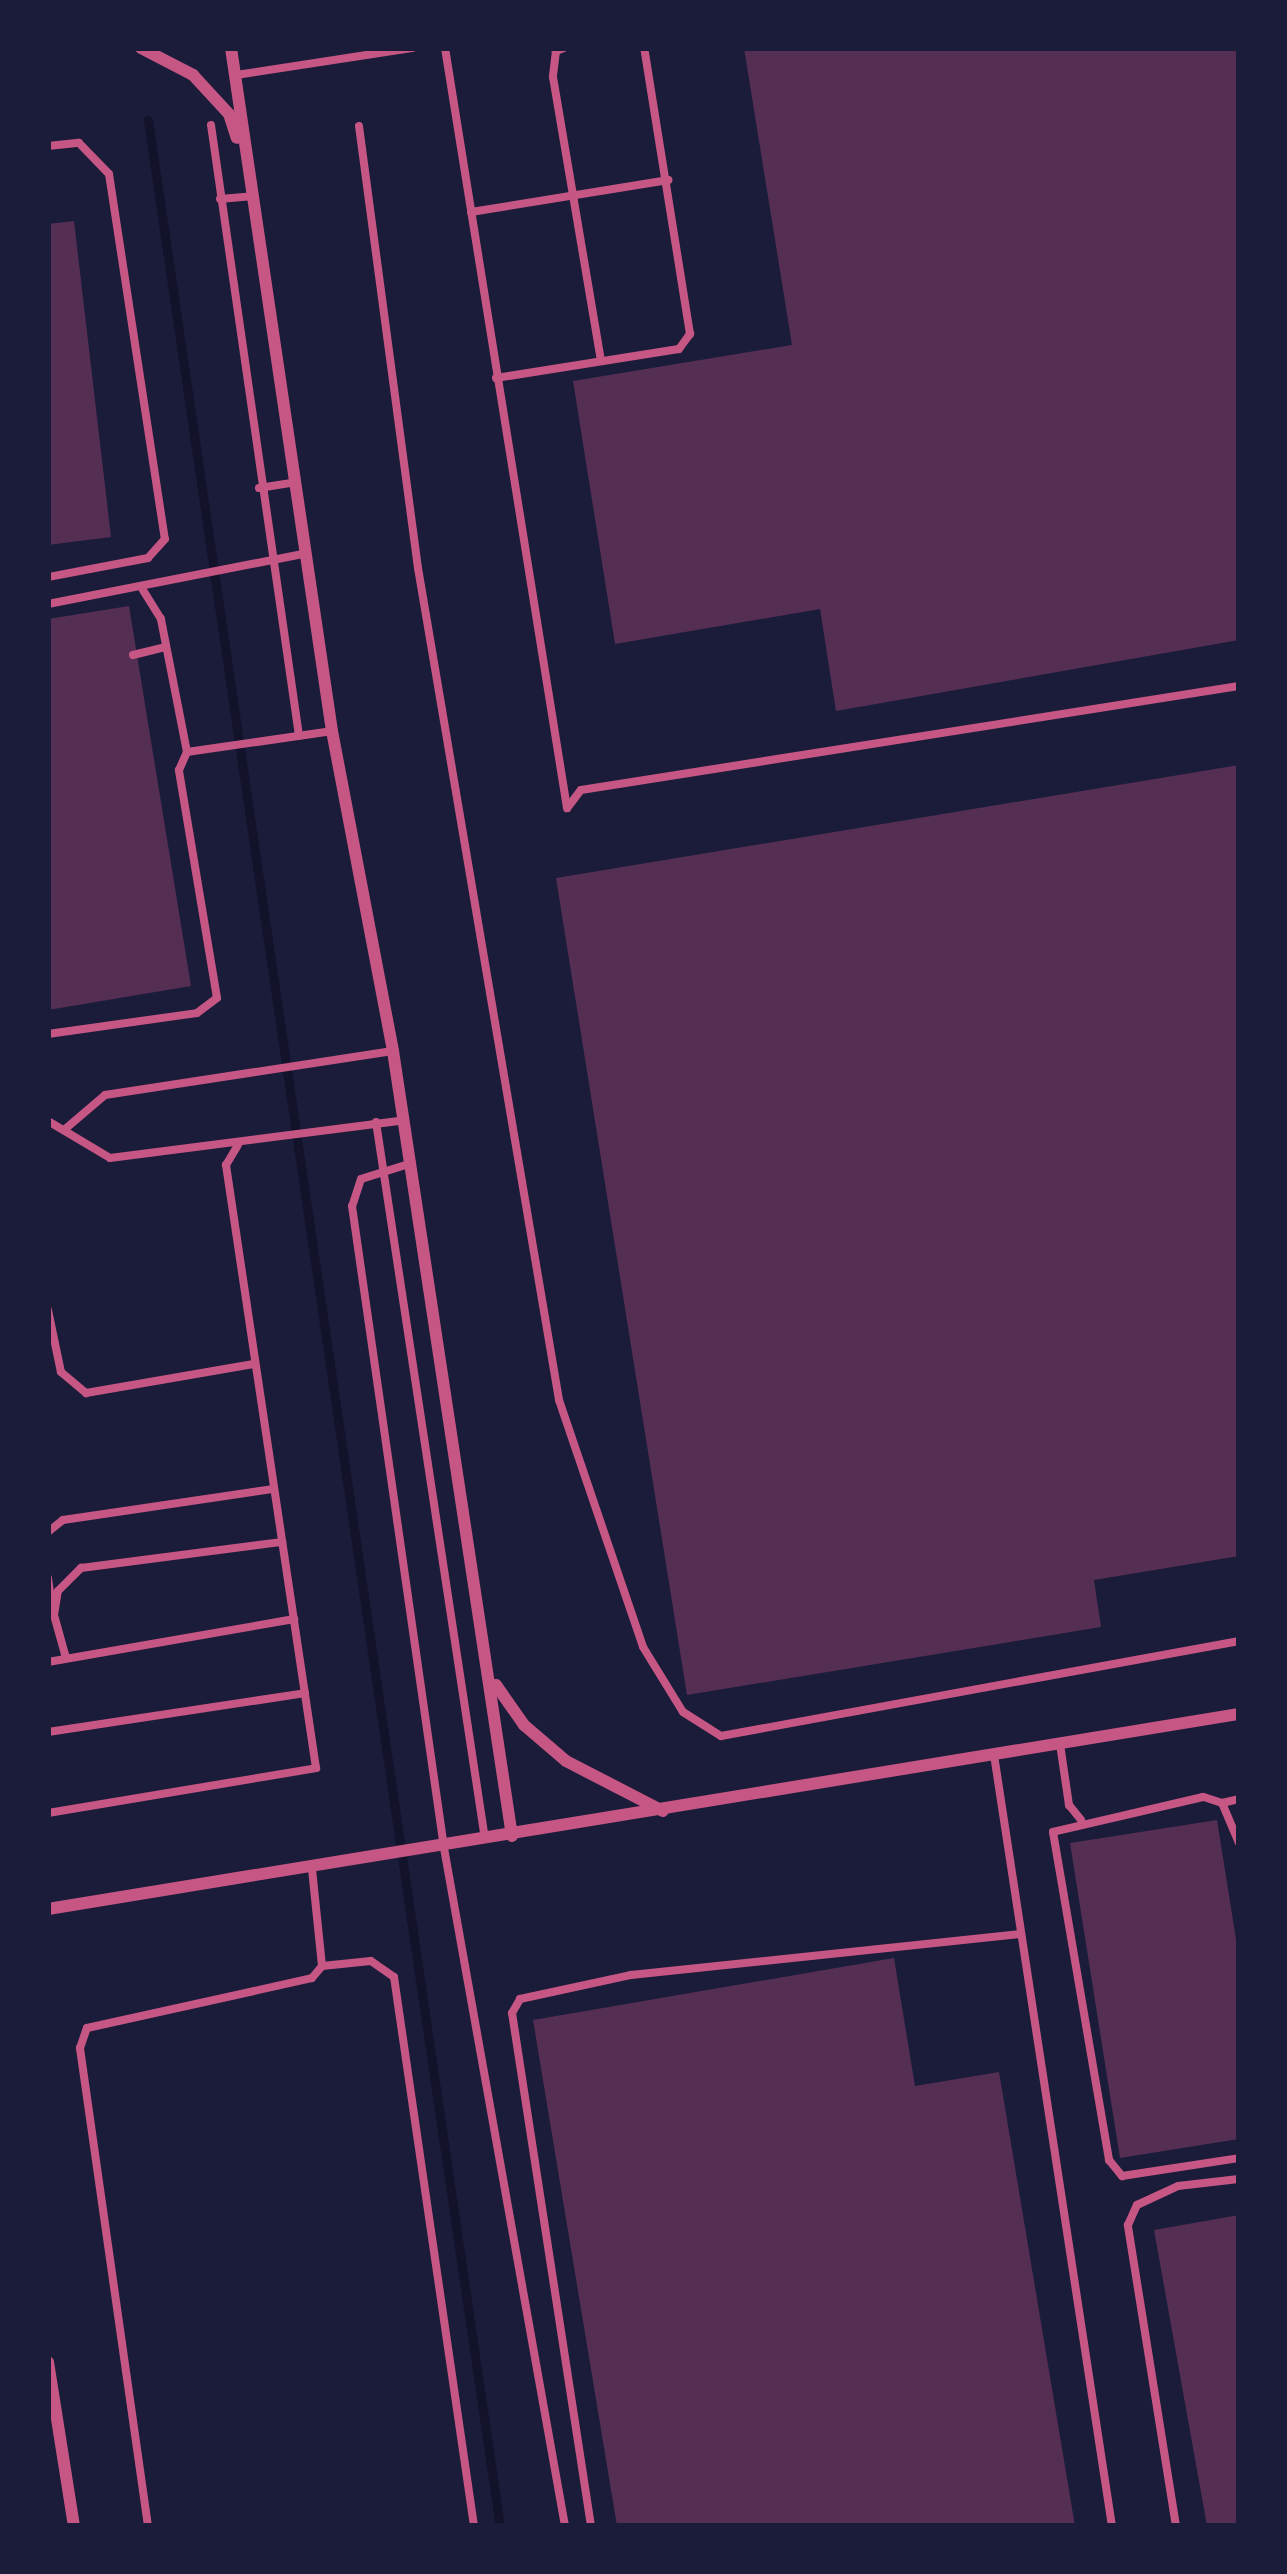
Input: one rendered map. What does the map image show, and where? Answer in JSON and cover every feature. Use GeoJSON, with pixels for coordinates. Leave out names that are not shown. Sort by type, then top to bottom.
{"type":"FeatureCollection","features":[{"type":"Feature","properties":{"kind":"street"},"geometry":{"type":"LineString","coordinates":[[141,48],[193,75],[229,114],[248,167]]}},
{"type":"Feature","properties":{"kind":"street"},"geometry":{"type":"LineString","coordinates":[[231,48],[332,731],[405,1120],[496,1686],[524,1725],[566,1761],[664,1812]]}},
{"type":"Feature","properties":{"kind":"street"},"geometry":{"type":"LineString","coordinates":[[486,1630],[512,1836]]}},
{"type":"Feature","properties":{"kind":"street"},"geometry":{"type":"LineString","coordinates":[[48,1909],[664,1812],[1239,1714]]}},
{"type":"Feature","properties":{"kind":"street"},"geometry":{"type":"LineString","coordinates":[[48,2362],[54,2433],[74,2526]]}},
{"type":"Feature","properties":{"kind":"lane"},"geometry":{"type":"LineString","coordinates":[[235,76],[412,48]]}},
{"type":"Feature","properties":{"kind":"lane"},"geometry":{"type":"LineString","coordinates":[[445,48],[567,808],[581,790],[1239,686]]}},
{"type":"Feature","properties":{"kind":"lane"},"geometry":{"type":"LineString","coordinates":[[564,48],[556,52],[553,76],[577,194],[601,361]]}},
{"type":"Feature","properties":{"kind":"lane"},"geometry":{"type":"LineString","coordinates":[[496,378],[679,349],[691,334],[644,48]]}},
{"type":"Feature","properties":{"kind":"lane"},"geometry":{"type":"LineString","coordinates":[[211,125],[268,562],[299,736]]}},
{"type":"Feature","properties":{"kind":"lane"},"geometry":{"type":"LineString","coordinates":[[359,126],[418,568],[559,1400],[643,1647],[683,1712],[721,1736],[1239,1641]]}},
{"type":"Feature","properties":{"kind":"lane"},"geometry":{"type":"LineString","coordinates":[[48,146],[79,143],[109,174],[165,539],[148,558],[48,577]]}},
{"type":"Feature","properties":{"kind":"lane"},"geometry":{"type":"LineString","coordinates":[[471,212],[668,179]]}},
{"type":"Feature","properties":{"kind":"lane"},"geometry":{"type":"LineString","coordinates":[[220,199],[253,196]]}},
{"type":"Feature","properties":{"kind":"lane"},"geometry":{"type":"LineString","coordinates":[[259,488],[295,482]]}},
{"type":"Feature","properties":{"kind":"lane"},"geometry":{"type":"LineString","coordinates":[[48,604],[143,590],[306,554]]}},
{"type":"Feature","properties":{"kind":"lane"},"geometry":{"type":"LineString","coordinates":[[48,1034],[197,1012],[217,998],[179,770],[188,752],[166,647],[143,590]]}},
{"type":"Feature","properties":{"kind":"lane"},"geometry":{"type":"LineString","coordinates":[[133,655],[166,647]]}},
{"type":"Feature","properties":{"kind":"lane"},"geometry":{"type":"LineString","coordinates":[[188,752],[332,731]]}},
{"type":"Feature","properties":{"kind":"lane"},"geometry":{"type":"LineString","coordinates":[[64,1130],[105,1095],[393,1051]]}},
{"type":"Feature","properties":{"kind":"lane"},"geometry":{"type":"LineString","coordinates":[[48,1121],[110,1158],[405,1120]]}},
{"type":"Feature","properties":{"kind":"lane"},"geometry":{"type":"LineString","coordinates":[[376,1122],[485,1840]]}},
{"type":"Feature","properties":{"kind":"lane"},"geometry":{"type":"LineString","coordinates":[[48,1813],[316,1768],[226,1166],[238,1145]]}},
{"type":"Feature","properties":{"kind":"lane"},"geometry":{"type":"LineString","coordinates":[[412,1163],[382,1167],[361,1179],[352,1206],[444,1848],[565,2526]]}},
{"type":"Feature","properties":{"kind":"lane"},"geometry":{"type":"LineString","coordinates":[[48,1310],[61,1372],[86,1393],[254,1364]]}},
{"type":"Feature","properties":{"kind":"lane"},"geometry":{"type":"LineString","coordinates":[[48,1532],[63,1520],[274,1489]]}},
{"type":"Feature","properties":{"kind":"lane"},"geometry":{"type":"LineString","coordinates":[[53,1615],[58,1591],[81,1568],[282,1542]]}},
{"type":"Feature","properties":{"kind":"lane"},"geometry":{"type":"LineString","coordinates":[[48,1578],[66,1658]]}},
{"type":"Feature","properties":{"kind":"lane"},"geometry":{"type":"LineString","coordinates":[[48,1661],[294,1619]]}},
{"type":"Feature","properties":{"kind":"lane"},"geometry":{"type":"LineString","coordinates":[[48,1732],[305,1693]]}},
{"type":"Feature","properties":{"kind":"lane"},"geometry":{"type":"LineString","coordinates":[[1060,1744],[1069,1804],[1082,1820]]}},
{"type":"Feature","properties":{"kind":"lane"},"geometry":{"type":"LineString","coordinates":[[994,1755],[1112,2526]]}},
{"type":"Feature","properties":{"kind":"lane"},"geometry":{"type":"LineString","coordinates":[[1239,1799],[1222,1802],[1203,1797],[1082,1820],[1053,1832],[1109,2160],[1122,2176],[1239,2158]]}},
{"type":"Feature","properties":{"kind":"lane"},"geometry":{"type":"LineString","coordinates":[[1222,1802],[1239,1843]]}},
{"type":"Feature","properties":{"kind":"lane"},"geometry":{"type":"LineString","coordinates":[[312,1869],[322,1966]]}},
{"type":"Feature","properties":{"kind":"lane"},"geometry":{"type":"LineString","coordinates":[[591,2526],[512,2013],[520,1999],[631,1975],[1020,1934]]}},
{"type":"Feature","properties":{"kind":"lane"},"geometry":{"type":"LineString","coordinates":[[148,2526],[80,2048],[87,2029],[109,2020],[312,1978],[322,1966],[371,1961],[394,1977],[474,2526]]}},
{"type":"Feature","properties":{"kind":"lane"},"geometry":{"type":"LineString","coordinates":[[1176,2526],[1128,2225],[1137,2204],[1178,2186],[1239,2179]]}},
{"type":"Feature","properties":{"kind":"building"},"geometry":{"type":"Polygon","coordinates":[[[744,48],[1239,48],[1239,640],[836,711],[820,609],[615,644],[573,381],[792,345],[744,48]]]}},
{"type":"Feature","properties":{"kind":"building"},"geometry":{"type":"Polygon","coordinates":[[[74,221],[111,537],[48,545],[48,224],[74,221]]]}},
{"type":"Feature","properties":{"kind":"building"},"geometry":{"type":"Polygon","coordinates":[[[129,606],[191,986],[48,1010],[48,619],[129,606]]]}},
{"type":"Feature","properties":{"kind":"building"},"geometry":{"type":"Polygon","coordinates":[[[1239,765],[1239,1556],[1094,1580],[1101,1627],[687,1695],[556,878],[1239,765]]]}},
{"type":"Feature","properties":{"kind":"building"},"geometry":{"type":"Polygon","coordinates":[[[1217,1820],[1239,1958],[1239,2139],[1120,2158],[1070,1843],[1217,1820]]]}},
{"type":"Feature","properties":{"kind":"building"},"geometry":{"type":"Polygon","coordinates":[[[894,1958],[915,2086],[999,2072],[1075,2526],[617,2526],[533,2020],[894,1958]]]}},
{"type":"Feature","properties":{"kind":"building"},"geometry":{"type":"Polygon","coordinates":[[[1239,2215],[1239,2526],[1207,2526],[1154,2230],[1239,2215]]]}},
{"type":"Feature","properties":{"kind":"waterway"},"geometry":{"type":"LineString","coordinates":[[148,120],[500,2526]]}}]}
